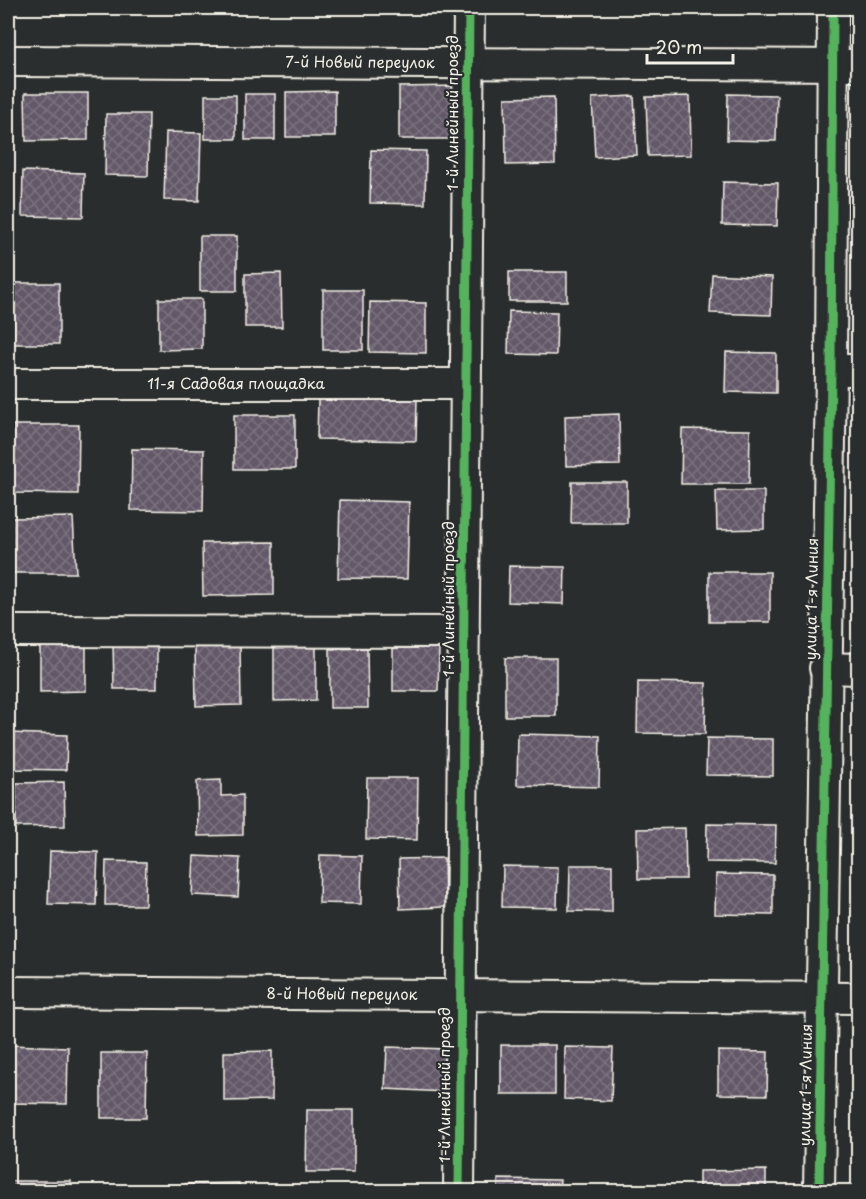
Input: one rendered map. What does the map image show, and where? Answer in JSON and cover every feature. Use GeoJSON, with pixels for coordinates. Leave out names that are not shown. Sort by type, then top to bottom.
{"type":"FeatureCollection","features":[{"type":"Feature","properties":{"kind":"street","name":"1-й Линейный проезд"},"geometry":{"type":"LineString","coordinates":[[459,1191],[469,8]]}},
{"type":"Feature","properties":{"kind":"street","name":"улица 1-я Линия"},"geometry":{"type":"LineString","coordinates":[[819,1191],[825,668],[845,370],[845,65],[833,8]]}},
{"type":"Feature","properties":{"kind":"street","name":"7-й Новый переулок"},"geometry":{"type":"LineString","coordinates":[[8,61],[845,65]]}},
{"type":"Feature","properties":{"kind":"street","name":"11-я Садовая площадка"},"geometry":{"type":"LineString","coordinates":[[8,384],[465,384]]}},
{"type":"Feature","properties":{"kind":"street"},"geometry":{"type":"LineString","coordinates":[[8,631],[464,632]]}},
{"type":"Feature","properties":{"kind":"street"},"geometry":{"type":"LineString","coordinates":[[825,668],[858,669]]}},
{"type":"Feature","properties":{"kind":"street","name":"8-й Новый переулок"},"geometry":{"type":"LineString","coordinates":[[8,992],[858,998]]}},
{"type":"Feature","properties":{"kind":"building"},"geometry":{"type":"Polygon","coordinates":[[[457,86],[458,139],[399,139],[399,87],[457,86]]]}},
{"type":"Feature","properties":{"kind":"building"},"geometry":{"type":"Polygon","coordinates":[[[335,91],[335,137],[286,137],[286,92],[335,91]]]}},
{"type":"Feature","properties":{"kind":"building"},"geometry":{"type":"Polygon","coordinates":[[[25,93],[88,93],[88,140],[26,141],[25,93]]]}},
{"type":"Feature","properties":{"kind":"building"},"geometry":{"type":"Polygon","coordinates":[[[245,94],[275,94],[275,140],[245,140],[245,94]]]}},
{"type":"Feature","properties":{"kind":"building"},"geometry":{"type":"Polygon","coordinates":[[[728,94],[777,95],[776,141],[727,140],[728,94]]]}},
{"type":"Feature","properties":{"kind":"building"},"geometry":{"type":"Polygon","coordinates":[[[205,95],[236,95],[236,139],[205,139],[205,95]]]}},
{"type":"Feature","properties":{"kind":"building"},"geometry":{"type":"Polygon","coordinates":[[[634,96],[637,155],[595,157],[592,98],[634,96]]]}},
{"type":"Feature","properties":{"kind":"building"},"geometry":{"type":"Polygon","coordinates":[[[690,96],[691,155],[648,156],[646,97],[690,96]]]}},
{"type":"Feature","properties":{"kind":"building"},"geometry":{"type":"Polygon","coordinates":[[[554,97],[555,164],[506,165],[505,98],[554,97]]]}},
{"type":"Feature","properties":{"kind":"building"},"geometry":{"type":"Polygon","coordinates":[[[106,114],[149,114],[148,176],[105,175],[106,114]]]}},
{"type":"Feature","properties":{"kind":"building"},"geometry":{"type":"Polygon","coordinates":[[[166,132],[201,133],[199,201],[164,200],[166,132]]]}},
{"type":"Feature","properties":{"kind":"building"},"geometry":{"type":"Polygon","coordinates":[[[371,150],[426,151],[425,204],[370,203],[371,150]]]}},
{"type":"Feature","properties":{"kind":"building"},"geometry":{"type":"Polygon","coordinates":[[[23,171],[84,173],[83,217],[22,216],[23,171]]]}},
{"type":"Feature","properties":{"kind":"building"},"geometry":{"type":"Polygon","coordinates":[[[723,182],[778,183],[777,226],[722,225],[723,182]]]}},
{"type":"Feature","properties":{"kind":"building"},"geometry":{"type":"Polygon","coordinates":[[[200,236],[237,236],[237,291],[200,291],[200,236]]]}},
{"type":"Feature","properties":{"kind":"building"},"geometry":{"type":"Polygon","coordinates":[[[509,272],[567,272],[567,301],[509,301],[509,272]]]}},
{"type":"Feature","properties":{"kind":"building"},"geometry":{"type":"Polygon","coordinates":[[[281,273],[282,327],[245,327],[245,274],[281,273]]]}},
{"type":"Feature","properties":{"kind":"building"},"geometry":{"type":"Polygon","coordinates":[[[712,274],[772,277],[771,315],[710,313],[712,274]]]}},
{"type":"Feature","properties":{"kind":"building"},"geometry":{"type":"Polygon","coordinates":[[[14,283],[59,283],[59,344],[13,344],[14,283]]]}},
{"type":"Feature","properties":{"kind":"building"},"geometry":{"type":"Polygon","coordinates":[[[323,290],[363,290],[363,350],[323,350],[323,290]]]}},
{"type":"Feature","properties":{"kind":"building"},"geometry":{"type":"Polygon","coordinates":[[[159,299],[202,299],[202,349],[159,350],[159,299]]]}},
{"type":"Feature","properties":{"kind":"building"},"geometry":{"type":"Polygon","coordinates":[[[370,302],[426,303],[426,353],[369,352],[370,302]]]}},
{"type":"Feature","properties":{"kind":"building"},"geometry":{"type":"Polygon","coordinates":[[[509,311],[557,312],[556,355],[508,354],[509,311]]]}},
{"type":"Feature","properties":{"kind":"building"},"geometry":{"type":"Polygon","coordinates":[[[726,352],[776,353],[776,393],[725,392],[726,352]]]}},
{"type":"Feature","properties":{"kind":"building"},"geometry":{"type":"Polygon","coordinates":[[[318,399],[417,400],[416,441],[317,439],[318,399]]]}},
{"type":"Feature","properties":{"kind":"building"},"geometry":{"type":"Polygon","coordinates":[[[619,414],[620,465],[566,466],[565,416],[619,414]]]}},
{"type":"Feature","properties":{"kind":"building"},"geometry":{"type":"Polygon","coordinates":[[[234,415],[295,415],[295,469],[234,469],[234,415]]]}},
{"type":"Feature","properties":{"kind":"building"},"geometry":{"type":"Polygon","coordinates":[[[13,425],[79,425],[78,494],[13,493],[13,425]]]}},
{"type":"Feature","properties":{"kind":"building"},"geometry":{"type":"Polygon","coordinates":[[[682,429],[750,430],[749,484],[681,484],[682,429]]]}},
{"type":"Feature","properties":{"kind":"building"},"geometry":{"type":"Polygon","coordinates":[[[132,449],[204,450],[203,511],[131,510],[132,449]]]}},
{"type":"Feature","properties":{"kind":"building"},"geometry":{"type":"Polygon","coordinates":[[[572,482],[627,482],[627,523],[571,523],[572,482]]]}},
{"type":"Feature","properties":{"kind":"building"},"geometry":{"type":"Polygon","coordinates":[[[716,491],[764,491],[764,529],[717,530],[716,491]]]}},
{"type":"Feature","properties":{"kind":"building"},"geometry":{"type":"Polygon","coordinates":[[[340,500],[409,502],[407,579],[338,578],[340,500]]]}},
{"type":"Feature","properties":{"kind":"building"},"geometry":{"type":"Polygon","coordinates":[[[73,517],[76,573],[12,573],[12,518],[73,517]]]}},
{"type":"Feature","properties":{"kind":"building"},"geometry":{"type":"Polygon","coordinates":[[[274,542],[274,595],[203,596],[202,543],[274,542]]]}},
{"type":"Feature","properties":{"kind":"building"},"geometry":{"type":"Polygon","coordinates":[[[509,566],[565,567],[564,604],[508,602],[509,566]]]}},
{"type":"Feature","properties":{"kind":"building"},"geometry":{"type":"Polygon","coordinates":[[[709,572],[770,572],[770,622],[709,622],[709,572]]]}},
{"type":"Feature","properties":{"kind":"building"},"geometry":{"type":"Polygon","coordinates":[[[113,643],[157,643],[157,689],[114,689],[113,643]]]}},
{"type":"Feature","properties":{"kind":"building"},"geometry":{"type":"Polygon","coordinates":[[[240,645],[241,705],[196,706],[195,646],[240,645]]]}},
{"type":"Feature","properties":{"kind":"building"},"geometry":{"type":"Polygon","coordinates":[[[274,645],[316,645],[316,700],[274,701],[274,645]]]}},
{"type":"Feature","properties":{"kind":"building"},"geometry":{"type":"Polygon","coordinates":[[[86,646],[86,691],[40,692],[40,647],[86,646]]]}},
{"type":"Feature","properties":{"kind":"building"},"geometry":{"type":"Polygon","coordinates":[[[367,648],[368,708],[330,708],[330,649],[367,648]]]}},
{"type":"Feature","properties":{"kind":"building"},"geometry":{"type":"Polygon","coordinates":[[[393,648],[439,648],[438,691],[393,691],[393,648]]]}},
{"type":"Feature","properties":{"kind":"building"},"geometry":{"type":"Polygon","coordinates":[[[505,658],[556,658],[556,716],[505,716],[505,658]]]}},
{"type":"Feature","properties":{"kind":"building"},"geometry":{"type":"Polygon","coordinates":[[[638,682],[706,683],[705,734],[637,733],[638,682]]]}},
{"type":"Feature","properties":{"kind":"building"},"geometry":{"type":"Polygon","coordinates":[[[8,733],[67,735],[66,770],[8,769],[8,733]]]}},
{"type":"Feature","properties":{"kind":"building"},"geometry":{"type":"Polygon","coordinates":[[[518,734],[600,736],[599,787],[517,785],[518,734]]]}},
{"type":"Feature","properties":{"kind":"building"},"geometry":{"type":"Polygon","coordinates":[[[707,738],[773,739],[773,776],[706,775],[707,738]]]}},
{"type":"Feature","properties":{"kind":"building"},"geometry":{"type":"Polygon","coordinates":[[[367,778],[418,778],[417,840],[366,839],[367,778]]]}},
{"type":"Feature","properties":{"kind":"building"},"geometry":{"type":"Polygon","coordinates":[[[221,780],[221,796],[243,795],[243,835],[198,836],[197,781],[221,780]]]}},
{"type":"Feature","properties":{"kind":"building"},"geometry":{"type":"Polygon","coordinates":[[[64,782],[65,826],[16,827],[16,783],[64,782]]]}},
{"type":"Feature","properties":{"kind":"building"},"geometry":{"type":"Polygon","coordinates":[[[707,824],[776,825],[775,863],[706,862],[707,824]]]}},
{"type":"Feature","properties":{"kind":"building"},"geometry":{"type":"Polygon","coordinates":[[[685,828],[686,879],[638,879],[637,829],[685,828]]]}},
{"type":"Feature","properties":{"kind":"building"},"geometry":{"type":"Polygon","coordinates":[[[50,851],[98,852],[96,905],[48,904],[50,851]]]}},
{"type":"Feature","properties":{"kind":"building"},"geometry":{"type":"Polygon","coordinates":[[[320,855],[362,856],[361,904],[319,903],[320,855]]]}},
{"type":"Feature","properties":{"kind":"building"},"geometry":{"type":"Polygon","coordinates":[[[194,856],[240,858],[238,897],[192,895],[194,856]]]}},
{"type":"Feature","properties":{"kind":"building"},"geometry":{"type":"Polygon","coordinates":[[[444,858],[445,907],[400,909],[399,859],[444,858]]]}},
{"type":"Feature","properties":{"kind":"building"},"geometry":{"type":"Polygon","coordinates":[[[106,861],[146,862],[145,905],[105,905],[106,861]]]}},
{"type":"Feature","properties":{"kind":"building"},"geometry":{"type":"Polygon","coordinates":[[[570,865],[612,865],[612,912],[569,911],[570,865]]]}},
{"type":"Feature","properties":{"kind":"building"},"geometry":{"type":"Polygon","coordinates":[[[503,866],[558,867],[557,908],[502,907],[503,866]]]}},
{"type":"Feature","properties":{"kind":"building"},"geometry":{"type":"Polygon","coordinates":[[[716,874],[773,875],[773,915],[715,914],[716,874]]]}},
{"type":"Feature","properties":{"kind":"building"},"geometry":{"type":"Polygon","coordinates":[[[8,1045],[68,1047],[67,1104],[8,1103],[8,1045]]]}},
{"type":"Feature","properties":{"kind":"building"},"geometry":{"type":"Polygon","coordinates":[[[501,1045],[555,1045],[555,1094],[501,1094],[501,1045]]]}},
{"type":"Feature","properties":{"kind":"building"},"geometry":{"type":"Polygon","coordinates":[[[387,1047],[447,1049],[445,1092],[385,1089],[387,1047]]]}},
{"type":"Feature","properties":{"kind":"building"},"geometry":{"type":"Polygon","coordinates":[[[565,1047],[613,1048],[611,1101],[564,1099],[565,1047]]]}},
{"type":"Feature","properties":{"kind":"building"},"geometry":{"type":"Polygon","coordinates":[[[272,1051],[272,1100],[224,1101],[224,1052],[272,1051]]]}},
{"type":"Feature","properties":{"kind":"building"},"geometry":{"type":"Polygon","coordinates":[[[718,1051],[768,1052],[767,1095],[718,1094],[718,1051]]]}},
{"type":"Feature","properties":{"kind":"building"},"geometry":{"type":"Polygon","coordinates":[[[101,1053],[147,1053],[146,1118],[101,1118],[101,1053]]]}},
{"type":"Feature","properties":{"kind":"building"},"geometry":{"type":"Polygon","coordinates":[[[307,1110],[354,1110],[354,1172],[306,1172],[307,1110]]]}},
{"type":"Feature","properties":{"kind":"building"},"geometry":{"type":"Polygon","coordinates":[[[766,1170],[766,1192],[699,1192],[699,1171],[766,1170]]]}},
{"type":"Feature","properties":{"kind":"building"},"geometry":{"type":"Polygon","coordinates":[[[498,1179],[560,1180],[559,1192],[498,1192],[498,1179]]]}},
{"type":"Feature","properties":{"kind":"building"},"geometry":{"type":"Polygon","coordinates":[[[8,1181],[71,1181],[71,1192],[8,1192],[8,1181]]]}},
{"type":"Feature","properties":{"kind":"building"},"geometry":{"type":"Polygon","coordinates":[[[239,1183],[239,1192],[185,1192],[185,1184],[239,1183]]]}},
{"type":"Feature","properties":{"kind":"building"},"geometry":{"type":"Polygon","coordinates":[[[359,1188],[403,1188],[403,1192],[359,1192],[359,1188]]]}},
{"type":"Feature","properties":{"kind":"cycle path"},"geometry":{"type":"LineString","coordinates":[[459,1192],[469,8]]}},
{"type":"Feature","properties":{"kind":"cycle path"},"geometry":{"type":"LineString","coordinates":[[819,1192],[831,370],[833,8]]}}]}
